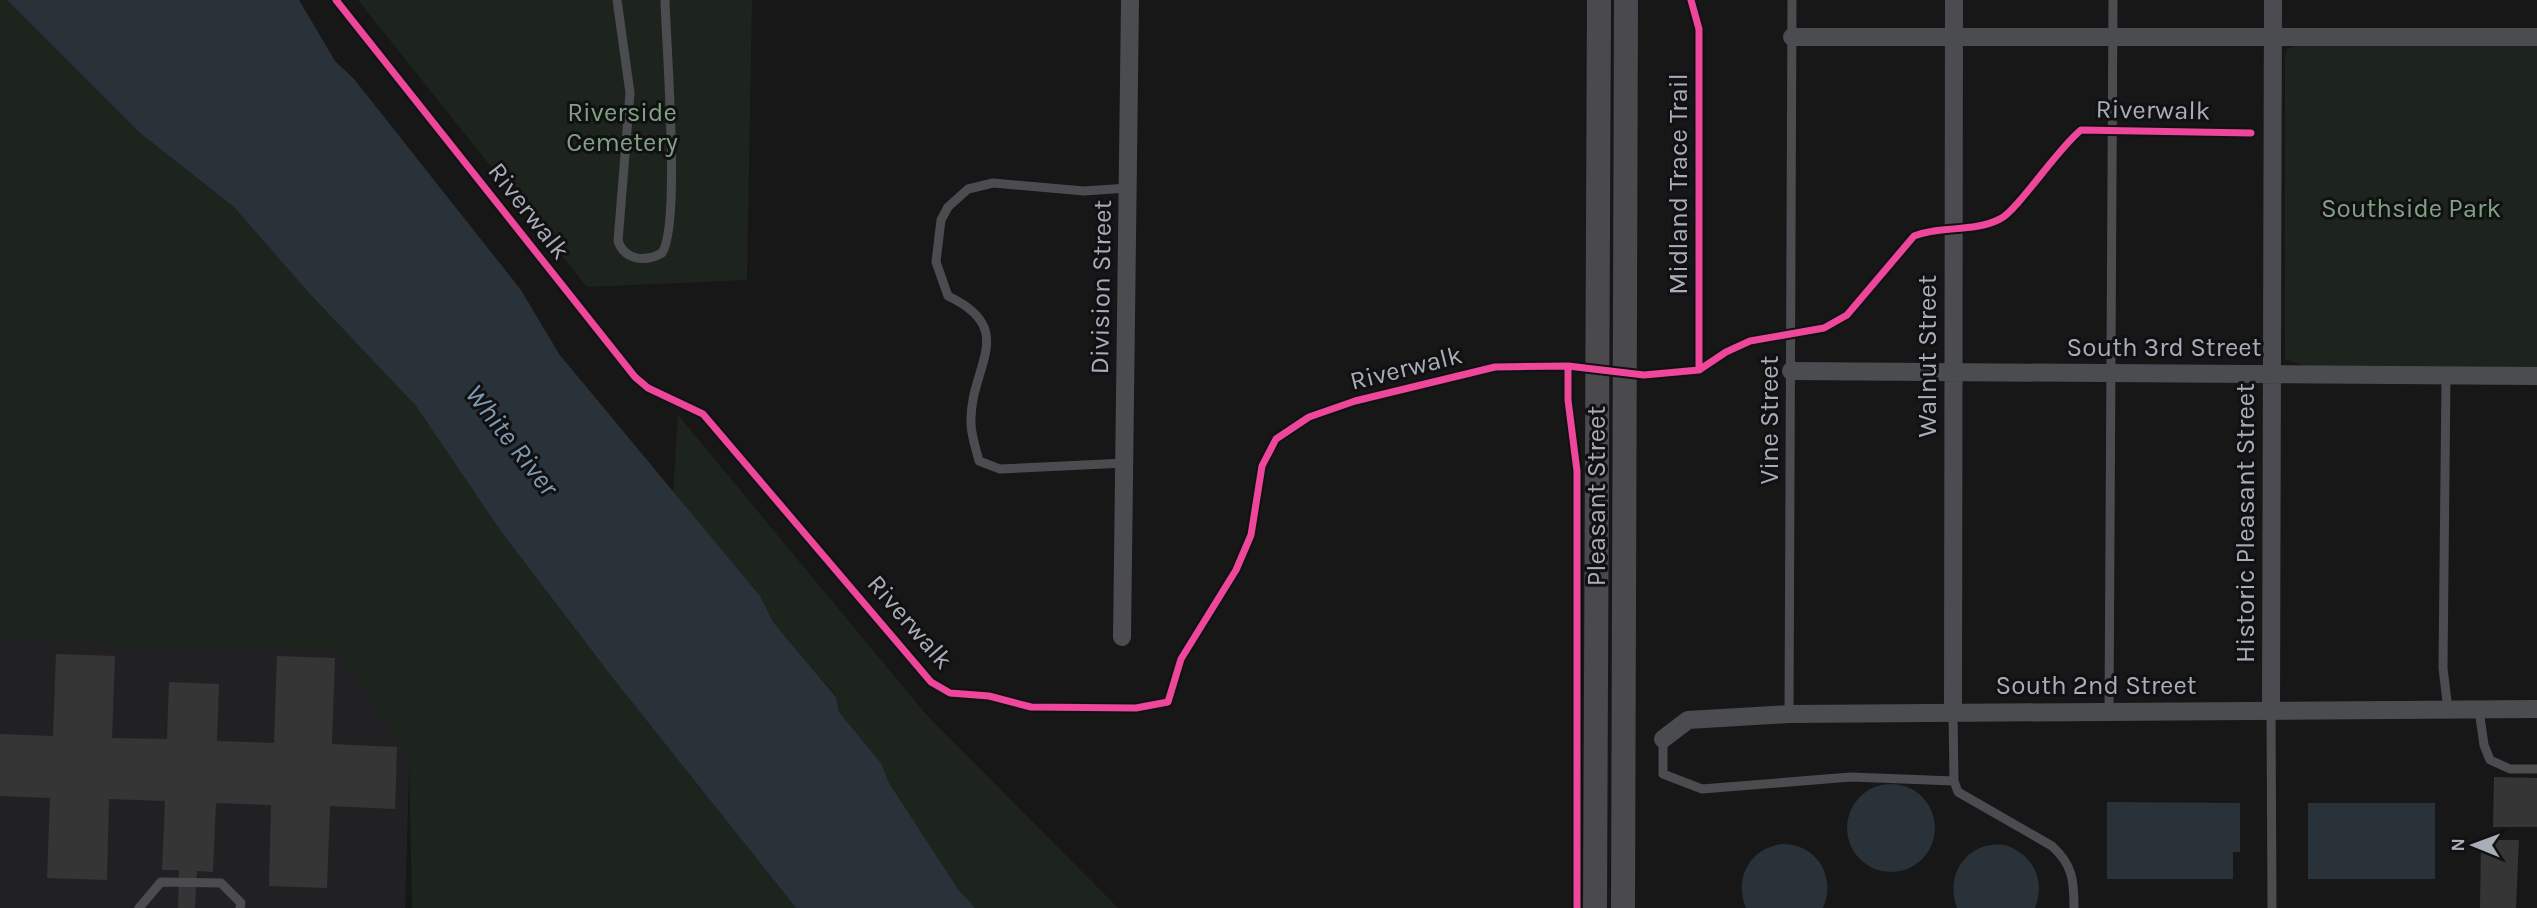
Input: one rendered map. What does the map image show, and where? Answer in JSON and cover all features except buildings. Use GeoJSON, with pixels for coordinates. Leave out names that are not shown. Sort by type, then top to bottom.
{"type":"FeatureCollection","features":[{"type":"Feature","properties":{"kind":"street","name":"Division Street"},"geometry":{"type":"LineString","coordinates":[[1122,637],[1130,0]]}},
{"type":"Feature","properties":{"kind":"street","name":"Pleasant Street"},"geometry":{"type":"LineString","coordinates":[[1595,908],[1599,0]]}},
{"type":"Feature","properties":{"kind":"street","name":"Pleasant Street"},"geometry":{"type":"LineString","coordinates":[[1623,908],[1626,0]]}},
{"type":"Feature","properties":{"kind":"street","name":"Walnut Street"},"geometry":{"type":"LineString","coordinates":[[1954,0],[1954,712]]}},
{"type":"Feature","properties":{"kind":"street","name":"Historic Pleasant Street"},"geometry":{"type":"LineString","coordinates":[[2271,710],[2273,0]]}},
{"type":"Feature","properties":{"kind":"street"},"geometry":{"type":"LineString","coordinates":[[1792,37],[2537,37]]}},
{"type":"Feature","properties":{"kind":"street","name":"South 3rd Street"},"geometry":{"type":"LineString","coordinates":[[1791,372],[2537,376]]}},
{"type":"Feature","properties":{"kind":"street","name":"South 2nd Street"},"geometry":{"type":"LineString","coordinates":[[1663,739],[1688,720],[1789,714],[2537,709]]}},
{"type":"Feature","properties":{"kind":"lane"},"geometry":{"type":"LineString","coordinates":[[617,0],[630,93],[618,241],[627,254],[646,260],[662,253],[670,236],[671,150],[665,0]]}},
{"type":"Feature","properties":{"kind":"lane","name":"Vine Street"},"geometry":{"type":"LineString","coordinates":[[1789,714],[1792,0]]}},
{"type":"Feature","properties":{"kind":"lane"},"geometry":{"type":"LineString","coordinates":[[2109,712],[2113,0]]}},
{"type":"Feature","properties":{"kind":"lane"},"geometry":{"type":"LineString","coordinates":[[1125,463],[1000,470],[979,461],[971,423],[987,342],[984,322],[970,306],[948,296],[936,262],[941,220],[948,207],[968,189],[993,183],[1084,191],[1128,188]]}},
{"type":"Feature","properties":{"kind":"lane"},"geometry":{"type":"LineString","coordinates":[[2446,375],[2443,668],[2448,710]]}},
{"type":"Feature","properties":{"kind":"lane"},"geometry":{"type":"LineString","coordinates":[[2271,710],[2272,908]]}},
{"type":"Feature","properties":{"kind":"lane"},"geometry":{"type":"LineString","coordinates":[[2479,710],[2484,745],[2490,760],[2510,769],[2537,769]]}},
{"type":"Feature","properties":{"kind":"lane"},"geometry":{"type":"LineString","coordinates":[[1954,712],[1954,781],[1958,792],[2052,846],[2063,856],[2072,869],[2074,908]]}},
{"type":"Feature","properties":{"kind":"lane"},"geometry":{"type":"LineString","coordinates":[[1663,739],[1663,774],[1702,789],[1851,777],[1954,781]]}},
{"type":"Feature","properties":{"kind":"lane"},"geometry":{"type":"LineString","coordinates":[[139,908],[161,881],[221,883],[241,905]]}},
{"type":"Feature","properties":{"kind":"shaded area"},"geometry":{"type":"Polygon","coordinates":[[[0,630],[413,640],[405,908],[0,908],[0,630]]]}},
{"type":"Feature","properties":{"kind":"green space"},"geometry":{"type":"Polygon","coordinates":[[[0,0],[7,0],[140,133],[234,207],[309,293],[416,406],[500,530],[612,677],[796,908],[412,908],[409,759],[339,651],[0,640],[0,0]]]}},
{"type":"Feature","properties":{"kind":"green space","name":"Riverside Cemetery"},"geometry":{"type":"Polygon","coordinates":[[[358,0],[752,0],[747,280],[587,287],[358,0]]]}},
{"type":"Feature","properties":{"kind":"green space","name":"Southside Park"},"geometry":{"type":"Polygon","coordinates":[[[2298,46],[2537,46],[2537,368],[2307,367],[2285,359],[2285,57],[2287,49],[2298,46]]]}},
{"type":"Feature","properties":{"kind":"green space"},"geometry":{"type":"Polygon","coordinates":[[[678,415],[924,712],[1118,908],[975,908],[958,889],[889,783],[881,763],[839,712],[836,696],[773,622],[760,596],[673,494],[678,415]]]}},
{"type":"Feature","properties":{"kind":"water","name":"White River"},"geometry":{"type":"Polygon","coordinates":[[[7,0],[299,0],[335,61],[354,79],[521,290],[559,354],[760,596],[773,622],[836,697],[839,712],[881,763],[889,783],[958,889],[975,908],[796,908],[612,677],[500,530],[416,406],[309,293],[234,207],[140,133],[7,0]]]}},
{"type":"Feature","properties":{"kind":"water"},"geometry":{"type":"Polygon","coordinates":[[[1891,784],[1908,788],[1922,797],[1931,811],[1935,828],[1931,845],[1922,859],[1908,868],[1891,872],[1874,868],[1860,859],[1851,845],[1847,828],[1851,811],[1860,797],[1874,788],[1891,784]]]}},
{"type":"Feature","properties":{"kind":"water"},"geometry":{"type":"Polygon","coordinates":[[[2107,802],[2240,803],[2240,852],[2233,852],[2233,879],[2107,879],[2107,802]]]}},
{"type":"Feature","properties":{"kind":"water"},"geometry":{"type":"Polygon","coordinates":[[[2308,803],[2435,803],[2435,879],[2308,879],[2308,803]]]}},
{"type":"Feature","properties":{"kind":"water"},"geometry":{"type":"Polygon","coordinates":[[[1781,844],[1804,849],[1820,864],[1827,884],[1823,908],[1746,908],[1742,886],[1747,867],[1760,852],[1781,844]]]}},
{"type":"Feature","properties":{"kind":"water"},"geometry":{"type":"Polygon","coordinates":[[[2005,845],[2023,855],[2035,869],[2039,888],[2035,908],[1957,908],[1954,883],[1962,862],[1980,848],[2005,845]]]}},
{"type":"Feature","properties":{"kind":"cycle path","name":"Riverwalk"},"geometry":{"type":"LineString","coordinates":[[336,0],[635,377],[648,388],[703,414],[931,682],[950,693],[989,696],[1031,707],[1136,708],[1168,702],[1181,659],[1236,570],[1251,535],[1262,466],[1276,439],[1309,417],[1355,401],[1495,367],[1568,366],[1644,375],[1699,370],[1726,352],[1750,341],[1824,328],[1847,315],[1914,236],[1979,226],[2000,219],[2017,204],[2081,130],[2251,133]]}},
{"type":"Feature","properties":{"kind":"cycle path","name":"Midland Trace Trail"},"geometry":{"type":"LineString","coordinates":[[1691,0],[1699,29],[1699,370]]}},
{"type":"Feature","properties":{"kind":"cycle path"},"geometry":{"type":"LineString","coordinates":[[1568,366],[1568,400],[1577,471],[1577,908]]}}]}
